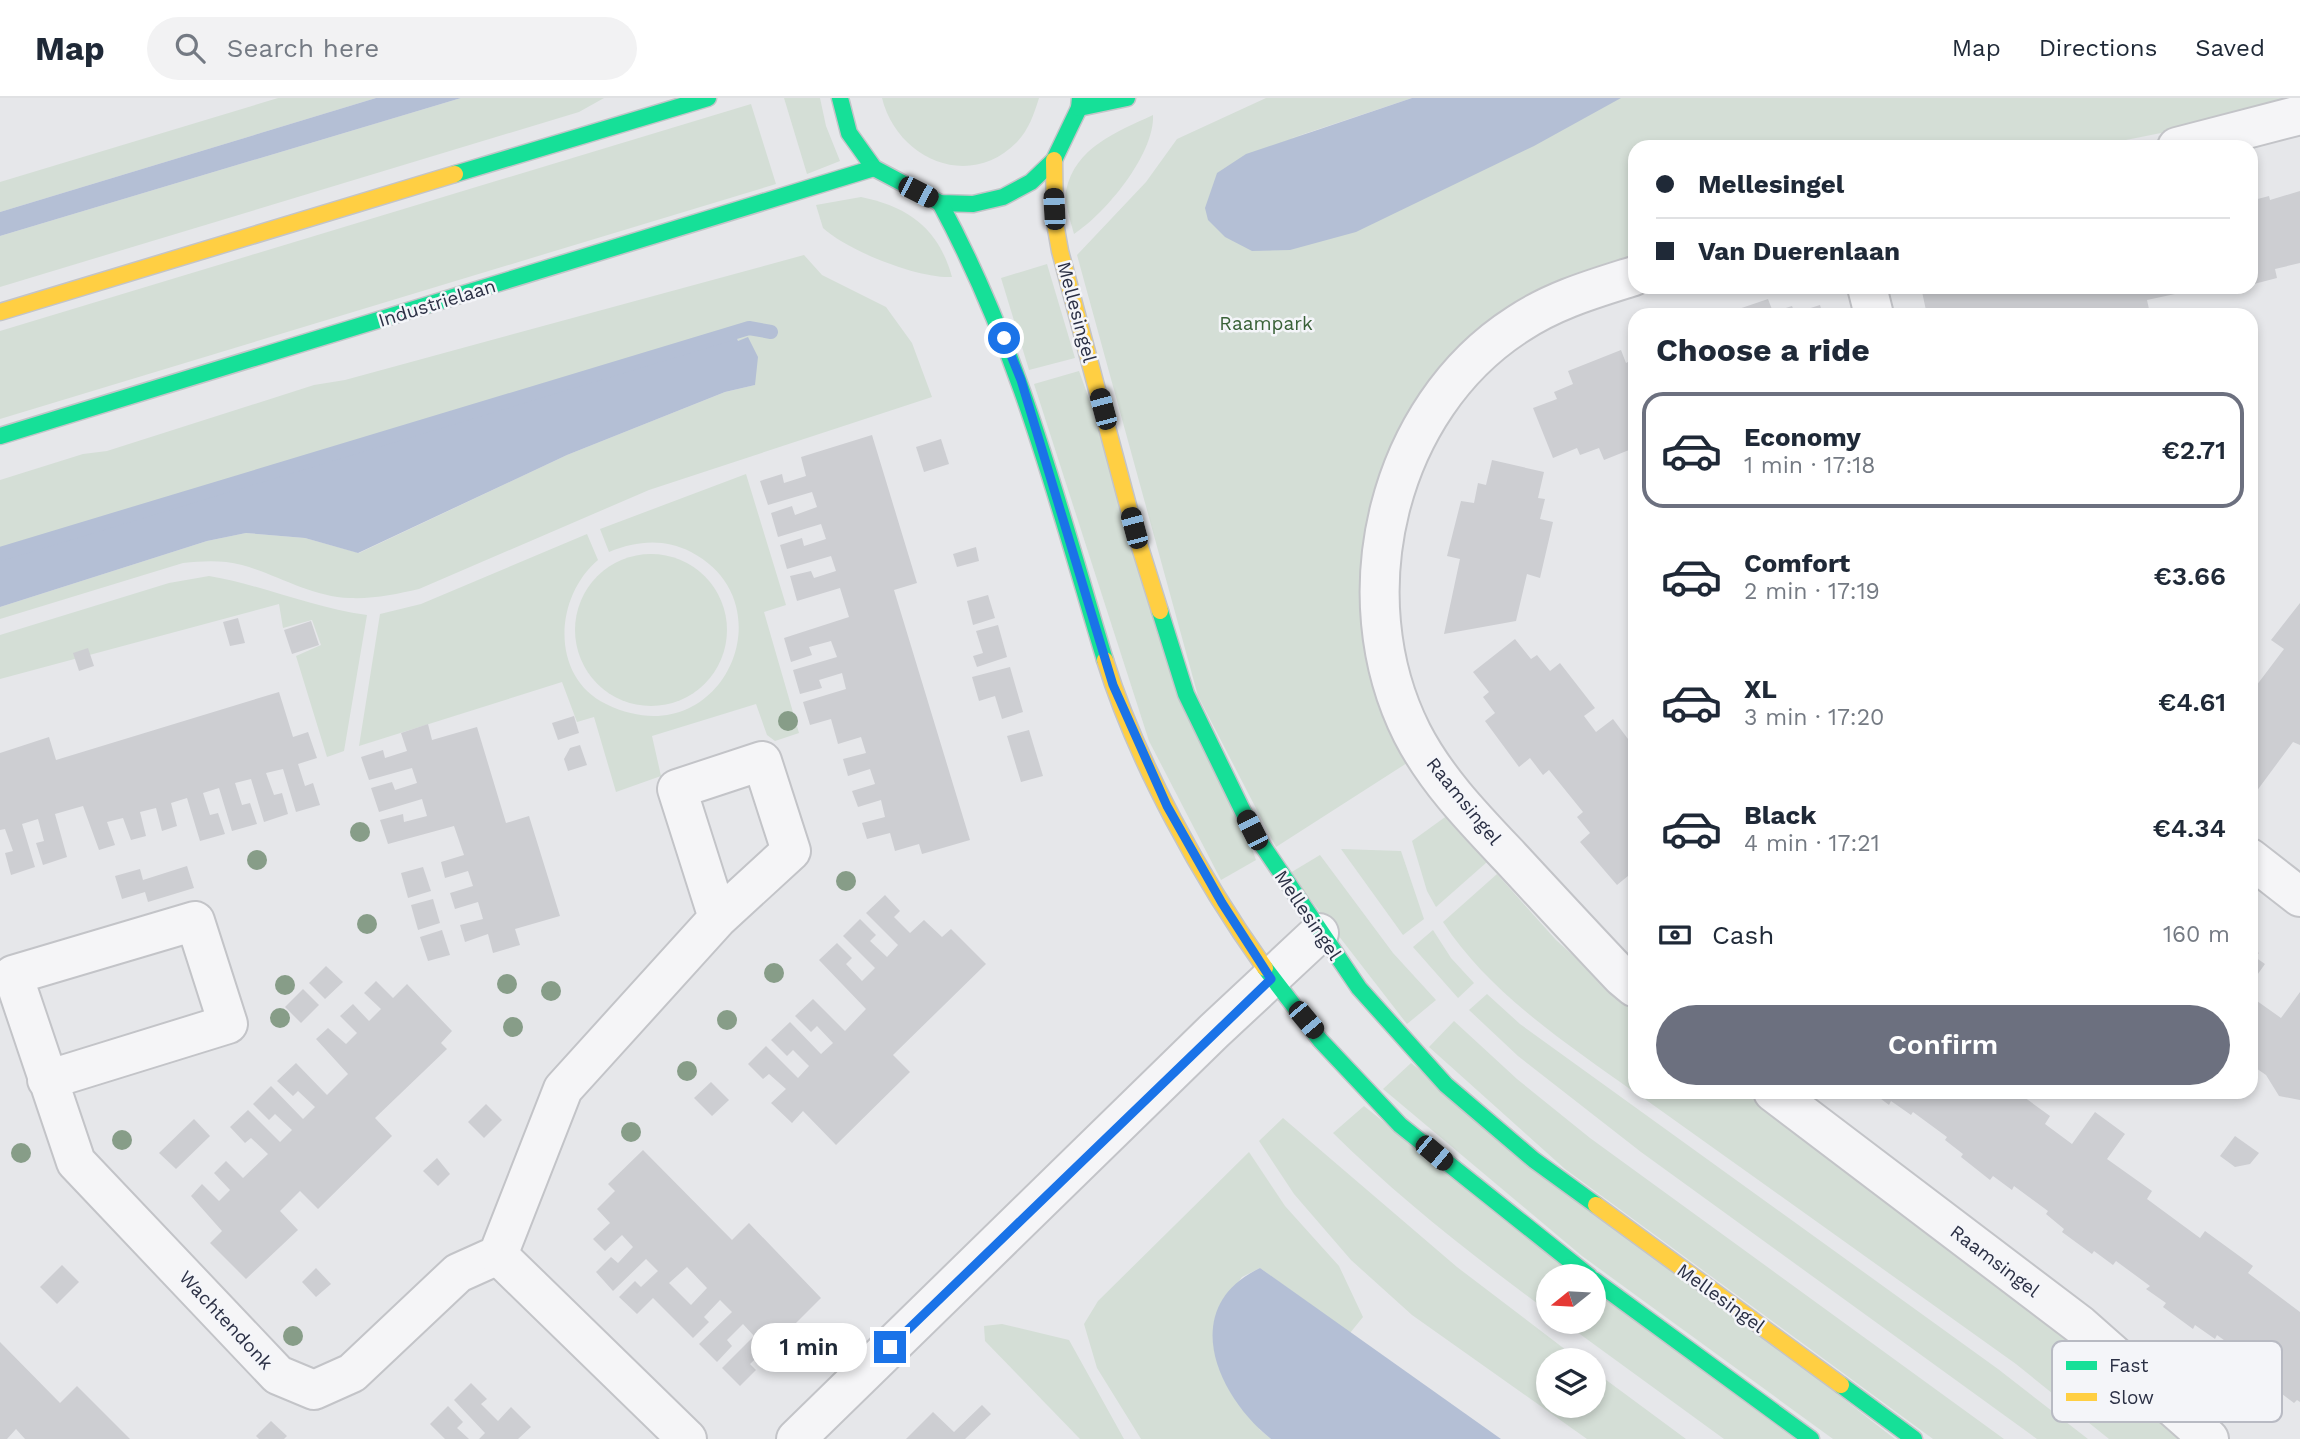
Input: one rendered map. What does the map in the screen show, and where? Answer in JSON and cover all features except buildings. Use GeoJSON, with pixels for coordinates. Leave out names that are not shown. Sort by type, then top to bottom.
{"type":"FeatureCollection","features":[{"type":"Feature","properties":{"kind":"street"},"geometry":{"type":"LineString","coordinates":[[0,312],[708,98]]}},
{"type":"Feature","properties":{"kind":"street"},"geometry":{"type":"LineString","coordinates":[[840,98],[849,133],[874,168],[940,203],[973,204],[1003,197],[1031,182],[1054,160],[1079,103],[1127,98]]}},
{"type":"Feature","properties":{"kind":"street"},"geometry":{"type":"LineString","coordinates":[[2203,140],[2300,114]]}},
{"type":"Feature","properties":{"kind":"street","name":"Mellesingel"},"geometry":{"type":"LineString","coordinates":[[1054,160],[1055,223],[1060,251],[1134,528],[1186,694],[1252,830],[1319,933],[1359,988],[1446,1086],[1534,1160],[1914,1439]]}},
{"type":"Feature","properties":{"kind":"street","name":"Industrielaan"},"geometry":{"type":"LineString","coordinates":[[0,436],[874,168]]}},
{"type":"Feature","properties":{"kind":"street"},"geometry":{"type":"LineString","coordinates":[[940,203],[980,274],[1021,380],[1113,685],[1167,806],[1222,903],[1271,979],[1359,1083],[1395,1121],[1532,1234],[1573,1264]]}},
{"type":"Feature","properties":{"kind":"street","name":"Raamsingel"},"geometry":{"type":"LineString","coordinates":[[1628,278],[1554,302],[1498,339],[1449,388],[1424,424],[1403,466],[1389,508],[1381,554],[1379,599],[1384,645],[1395,690],[1412,732],[1435,772],[1507,854],[1628,982]]}},
{"type":"Feature","properties":{"kind":"street"},"geometry":{"type":"LineString","coordinates":[[2258,863],[2297,888]]}},
{"type":"Feature","properties":{"kind":"street"},"geometry":{"type":"LineString","coordinates":[[687,1439],[498,1255],[563,1089],[718,918]]}},
{"type":"Feature","properties":{"kind":"street","name":"Wachtendonk"},"geometry":{"type":"LineString","coordinates":[[47,1080],[228,1024],[195,921],[13,975],[47,1080],[76,1162],[278,1376],[314,1390],[352,1373],[458,1273],[498,1255]]}},
{"type":"Feature","properties":{"kind":"street"},"geometry":{"type":"LineString","coordinates":[[796,1439],[1319,933]]}},
{"type":"Feature","properties":{"kind":"street","name":"Raamsingel"},"geometry":{"type":"LineString","coordinates":[[1782,1099],[2098,1341]]}},
{"type":"Feature","properties":{"kind":"street"},"geometry":{"type":"LineString","coordinates":[[1606,1289],[1811,1439]]}},
{"type":"Feature","properties":{"kind":"street","name":"Raamsingel"},"geometry":{"type":"LineString","coordinates":[[2190,1422],[2209,1439]]}},
{"type":"Feature","properties":{"kind":"green space"},"geometry":{"type":"Polygon","coordinates":[[[278,98],[376,98],[0,212],[0,182],[278,98]]]}},
{"type":"Feature","properties":{"kind":"green space"},"geometry":{"type":"Polygon","coordinates":[[[461,98],[604,98],[579,112],[0,287],[0,236],[461,98]]]}},
{"type":"Feature","properties":{"kind":"green space"},"geometry":{"type":"Polygon","coordinates":[[[784,98],[820,98],[826,126],[840,161],[807,174],[784,98]]]}},
{"type":"Feature","properties":{"kind":"green space"},"geometry":{"type":"Polygon","coordinates":[[[882,98],[1039,98],[1028,127],[1017,142],[998,157],[978,164],[957,166],[937,161],[919,152],[903,138],[890,119],[882,98]]]}},
{"type":"Feature","properties":{"kind":"green space","name":"Raampark"},"geometry":{"type":"Polygon","coordinates":[[[1266,98],[1412,98],[1292,138],[1429,98],[2288,98],[2201,125],[2126,140],[1628,140],[1628,258],[1550,286],[1372,501],[1362,572],[1364,635],[1379,697],[1407,763],[1276,847],[1198,696],[1077,255],[1146,182],[1177,139],[1266,98]]]}},
{"type":"Feature","properties":{"kind":"green space"},"geometry":{"type":"Polygon","coordinates":[[[751,104],[776,184],[0,419],[0,331],[751,104]]]}},
{"type":"Feature","properties":{"kind":"green space"},"geometry":{"type":"Polygon","coordinates":[[[1153,115],[1146,147],[1126,182],[1100,212],[1074,234],[1066,191],[1078,163],[1099,143],[1153,115]]]}},
{"type":"Feature","properties":{"kind":"green space"},"geometry":{"type":"Polygon","coordinates":[[[861,197],[894,207],[920,223],[939,246],[952,277],[921,273],[884,262],[849,246],[823,228],[816,205],[861,197]]]}},
{"type":"Feature","properties":{"kind":"green space"},"geometry":{"type":"Polygon","coordinates":[[[804,255],[822,275],[886,307],[912,343],[932,397],[649,490],[419,589],[377,597],[336,597],[242,565],[220,562],[183,563],[0,619],[0,607],[207,541],[246,533],[305,538],[359,553],[567,455],[725,392],[755,385],[736,335],[0,558],[0,480],[83,454],[107,451],[314,385],[345,380],[804,255]]]}},
{"type":"Feature","properties":{"kind":"green space"},"geometry":{"type":"Polygon","coordinates":[[[1047,264],[1075,358],[1029,370],[1001,278],[1047,264]]]}},
{"type":"Feature","properties":{"kind":"green space"},"geometry":{"type":"Polygon","coordinates":[[[1079,371],[1256,860],[1221,880],[1149,741],[1034,384],[1079,371]]]}},
{"type":"Feature","properties":{"kind":"green space"},"geometry":{"type":"Polygon","coordinates":[[[746,474],[786,605],[764,612],[799,733],[775,741],[767,735],[756,704],[652,736],[661,776],[616,792],[594,717],[577,722],[562,682],[359,746],[380,614],[421,604],[587,534],[598,560],[583,576],[573,594],[566,615],[564,636],[567,656],[575,675],[588,692],[606,704],[646,716],[681,711],[709,694],[729,668],[738,638],[736,606],[721,576],[691,552],[670,545],[640,543],[609,552],[600,529],[746,474]]]}},
{"type":"Feature","properties":{"kind":"green space"},"geometry":{"type":"Polygon","coordinates":[[[651,554],[680,560],[705,576],[721,601],[727,630],[721,659],[705,684],[680,700],[651,706],[622,700],[597,684],[581,659],[575,630],[581,601],[597,576],[622,560],[651,554]]]}},
{"type":"Feature","properties":{"kind":"green space"},"geometry":{"type":"Polygon","coordinates":[[[209,576],[367,615],[344,751],[327,757],[296,656],[321,645],[312,620],[283,628],[279,604],[0,679],[0,635],[169,583],[209,576]]]}},
{"type":"Feature","properties":{"kind":"green space"},"geometry":{"type":"Polygon","coordinates":[[[1448,815],[1487,862],[1436,907],[1427,891],[1412,841],[1448,815]]]}},
{"type":"Feature","properties":{"kind":"green space"},"geometry":{"type":"Polygon","coordinates":[[[1341,849],[1401,851],[1424,919],[1403,935],[1341,849]]]}},
{"type":"Feature","properties":{"kind":"green space"},"geometry":{"type":"Polygon","coordinates":[[[1320,855],[1393,953],[1436,1000],[1407,1024],[1290,873],[1320,855]]]}},
{"type":"Feature","properties":{"kind":"green space"},"geometry":{"type":"Polygon","coordinates":[[[1497,874],[1556,940],[1628,1005],[1628,1088],[1556,1036],[1506,995],[1462,948],[1443,922],[1497,874]]]}},
{"type":"Feature","properties":{"kind":"green space"},"geometry":{"type":"Polygon","coordinates":[[[1433,930],[1451,958],[1474,983],[1458,998],[1413,947],[1433,930]]]}},
{"type":"Feature","properties":{"kind":"green space"},"geometry":{"type":"Polygon","coordinates":[[[1487,994],[1520,1024],[1998,1369],[2052,1411],[2052,1422],[2066,1422],[2088,1439],[2037,1439],[1641,1152],[1518,1056],[1469,1010],[1487,994]]]}},
{"type":"Feature","properties":{"kind":"green space"},"geometry":{"type":"Polygon","coordinates":[[[1454,1021],[1517,1079],[1590,1138],[2004,1439],[1933,1439],[1565,1169],[1429,1047],[1454,1021]]]}},
{"type":"Feature","properties":{"kind":"green space"},"geometry":{"type":"Polygon","coordinates":[[[1411,1063],[1895,1439],[1833,1439],[1606,1273],[1606,1264],[1593,1264],[1582,1256],[1383,1089],[1411,1063]]]}},
{"type":"Feature","properties":{"kind":"green space"},"geometry":{"type":"Polygon","coordinates":[[[1645,1099],[1752,1099],[2074,1341],[2052,1341],[2052,1393],[2016,1364],[1645,1099]]]}},
{"type":"Feature","properties":{"kind":"green space"},"geometry":{"type":"Polygon","coordinates":[[[1364,1106],[1560,1264],[1536,1264],[1536,1302],[1384,1181],[1333,1133],[1364,1106]]]}},
{"type":"Feature","properties":{"kind":"green space"},"geometry":{"type":"Polygon","coordinates":[[[1283,1118],[1457,1267],[1536,1327],[1536,1334],[1545,1334],[1563,1348],[1536,1348],[1536,1403],[1412,1315],[1351,1260],[1294,1194],[1259,1141],[1283,1118]]]}},
{"type":"Feature","properties":{"kind":"green space"},"geometry":{"type":"Polygon","coordinates":[[[1249,1152],[1285,1206],[1339,1266],[1363,1317],[1350,1333],[1260,1268],[1242,1277],[1233,1290],[1259,1429],[1271,1439],[1141,1439],[1097,1368],[1084,1324],[1098,1301],[1249,1152]]]}},
{"type":"Feature","properties":{"kind":"green space"},"geometry":{"type":"Polygon","coordinates":[[[1606,1299],[1795,1439],[1724,1439],[1606,1353],[1606,1348],[1599,1348],[1580,1334],[1606,1334],[1606,1299]]]}},
{"type":"Feature","properties":{"kind":"green space"},"geometry":{"type":"Polygon","coordinates":[[[1002,1324],[1069,1340],[1124,1439],[1080,1439],[985,1341],[984,1326],[1002,1324]]]}},
{"type":"Feature","properties":{"kind":"green space"},"geometry":{"type":"Polygon","coordinates":[[[1606,1380],[1686,1439],[1587,1439],[1557,1418],[1606,1418],[1606,1380]]]}},
{"type":"Feature","properties":{"kind":"green space"},"geometry":{"type":"Polygon","coordinates":[[[2088,1422],[2167,1422],[2186,1439],[2109,1439],[2088,1422]]]}},
{"type":"Feature","properties":{"kind":"water"},"geometry":{"type":"Polygon","coordinates":[[[376,98],[461,98],[0,236],[0,212],[376,98]]]}},
{"type":"Feature","properties":{"kind":"water"},"geometry":{"type":"Polygon","coordinates":[[[1412,98],[1621,98],[1534,146],[1356,232],[1290,250],[1252,251],[1225,237],[1208,220],[1205,208],[1217,173],[1246,154],[1412,98]]]}},
{"type":"Feature","properties":{"kind":"water"},"geometry":{"type":"Polygon","coordinates":[[[736,335],[738,341],[748,337],[758,357],[755,385],[725,392],[567,455],[358,553],[305,538],[246,533],[207,541],[0,607],[0,558],[736,335]]]}},
{"type":"Feature","properties":{"kind":"water"},"geometry":{"type":"Polygon","coordinates":[[[1260,1268],[1501,1439],[1271,1439],[1251,1421],[1235,1399],[1222,1376],[1214,1352],[1213,1328],[1219,1305],[1235,1285],[1260,1268]]]}},
{"type":"Feature","properties":{"kind":"waterway"},"geometry":{"type":"LineString","coordinates":[[0,554],[749,328],[771,332]]}},
{"type":"Feature","properties":{"kind":"traffic: fast"},"geometry":{"type":"LineString","coordinates":[[455,174],[708,98]]}},
{"type":"Feature","properties":{"kind":"traffic: fast"},"geometry":{"type":"LineString","coordinates":[[840,98],[849,133],[874,168],[940,203],[973,204],[1003,197],[1031,182],[1054,160],[1079,108],[1080,98]]}},
{"type":"Feature","properties":{"kind":"traffic: fast"},"geometry":{"type":"LineString","coordinates":[[1079,108],[1127,98]]}},
{"type":"Feature","properties":{"kind":"traffic: fast"},"geometry":{"type":"LineString","coordinates":[[0,436],[874,168]]}},
{"type":"Feature","properties":{"kind":"traffic: fast"},"geometry":{"type":"LineString","coordinates":[[940,203],[993,314],[1015,371],[1035,427],[1105,660]]}},
{"type":"Feature","properties":{"kind":"traffic: fast"},"geometry":{"type":"LineString","coordinates":[[1160,611],[1186,694],[1252,830],[1359,988],[1446,1085],[1534,1160],[1596,1205]]}},
{"type":"Feature","properties":{"kind":"traffic: fast"},"geometry":{"type":"LineString","coordinates":[[1265,968],[1320,1040],[1400,1125],[1574,1264]]}},
{"type":"Feature","properties":{"kind":"traffic: fast"},"geometry":{"type":"LineString","coordinates":[[1606,1289],[1811,1439]]}},
{"type":"Feature","properties":{"kind":"traffic: fast"},"geometry":{"type":"LineString","coordinates":[[1841,1385],[1914,1439]]}},
{"type":"Feature","properties":{"kind":"traffic: slow"},"geometry":{"type":"LineString","coordinates":[[1054,160],[1055,223],[1060,251],[1134,528],[1160,611]]}},
{"type":"Feature","properties":{"kind":"traffic: slow"},"geometry":{"type":"LineString","coordinates":[[0,312],[455,174]]}},
{"type":"Feature","properties":{"kind":"traffic: slow"},"geometry":{"type":"LineString","coordinates":[[1105,660],[1118,699],[1173,820],[1218,897],[1265,968]]}},
{"type":"Feature","properties":{"kind":"traffic: slow"},"geometry":{"type":"LineString","coordinates":[[1596,1205],[1841,1385]]}},
{"type":"Feature","properties":{"kind":"route"},"geometry":{"type":"LineString","coordinates":[[890,1347],[1213,1032],[1271,979],[1222,903],[1167,806],[1113,685],[1021,380],[1004,338]]}}]}
